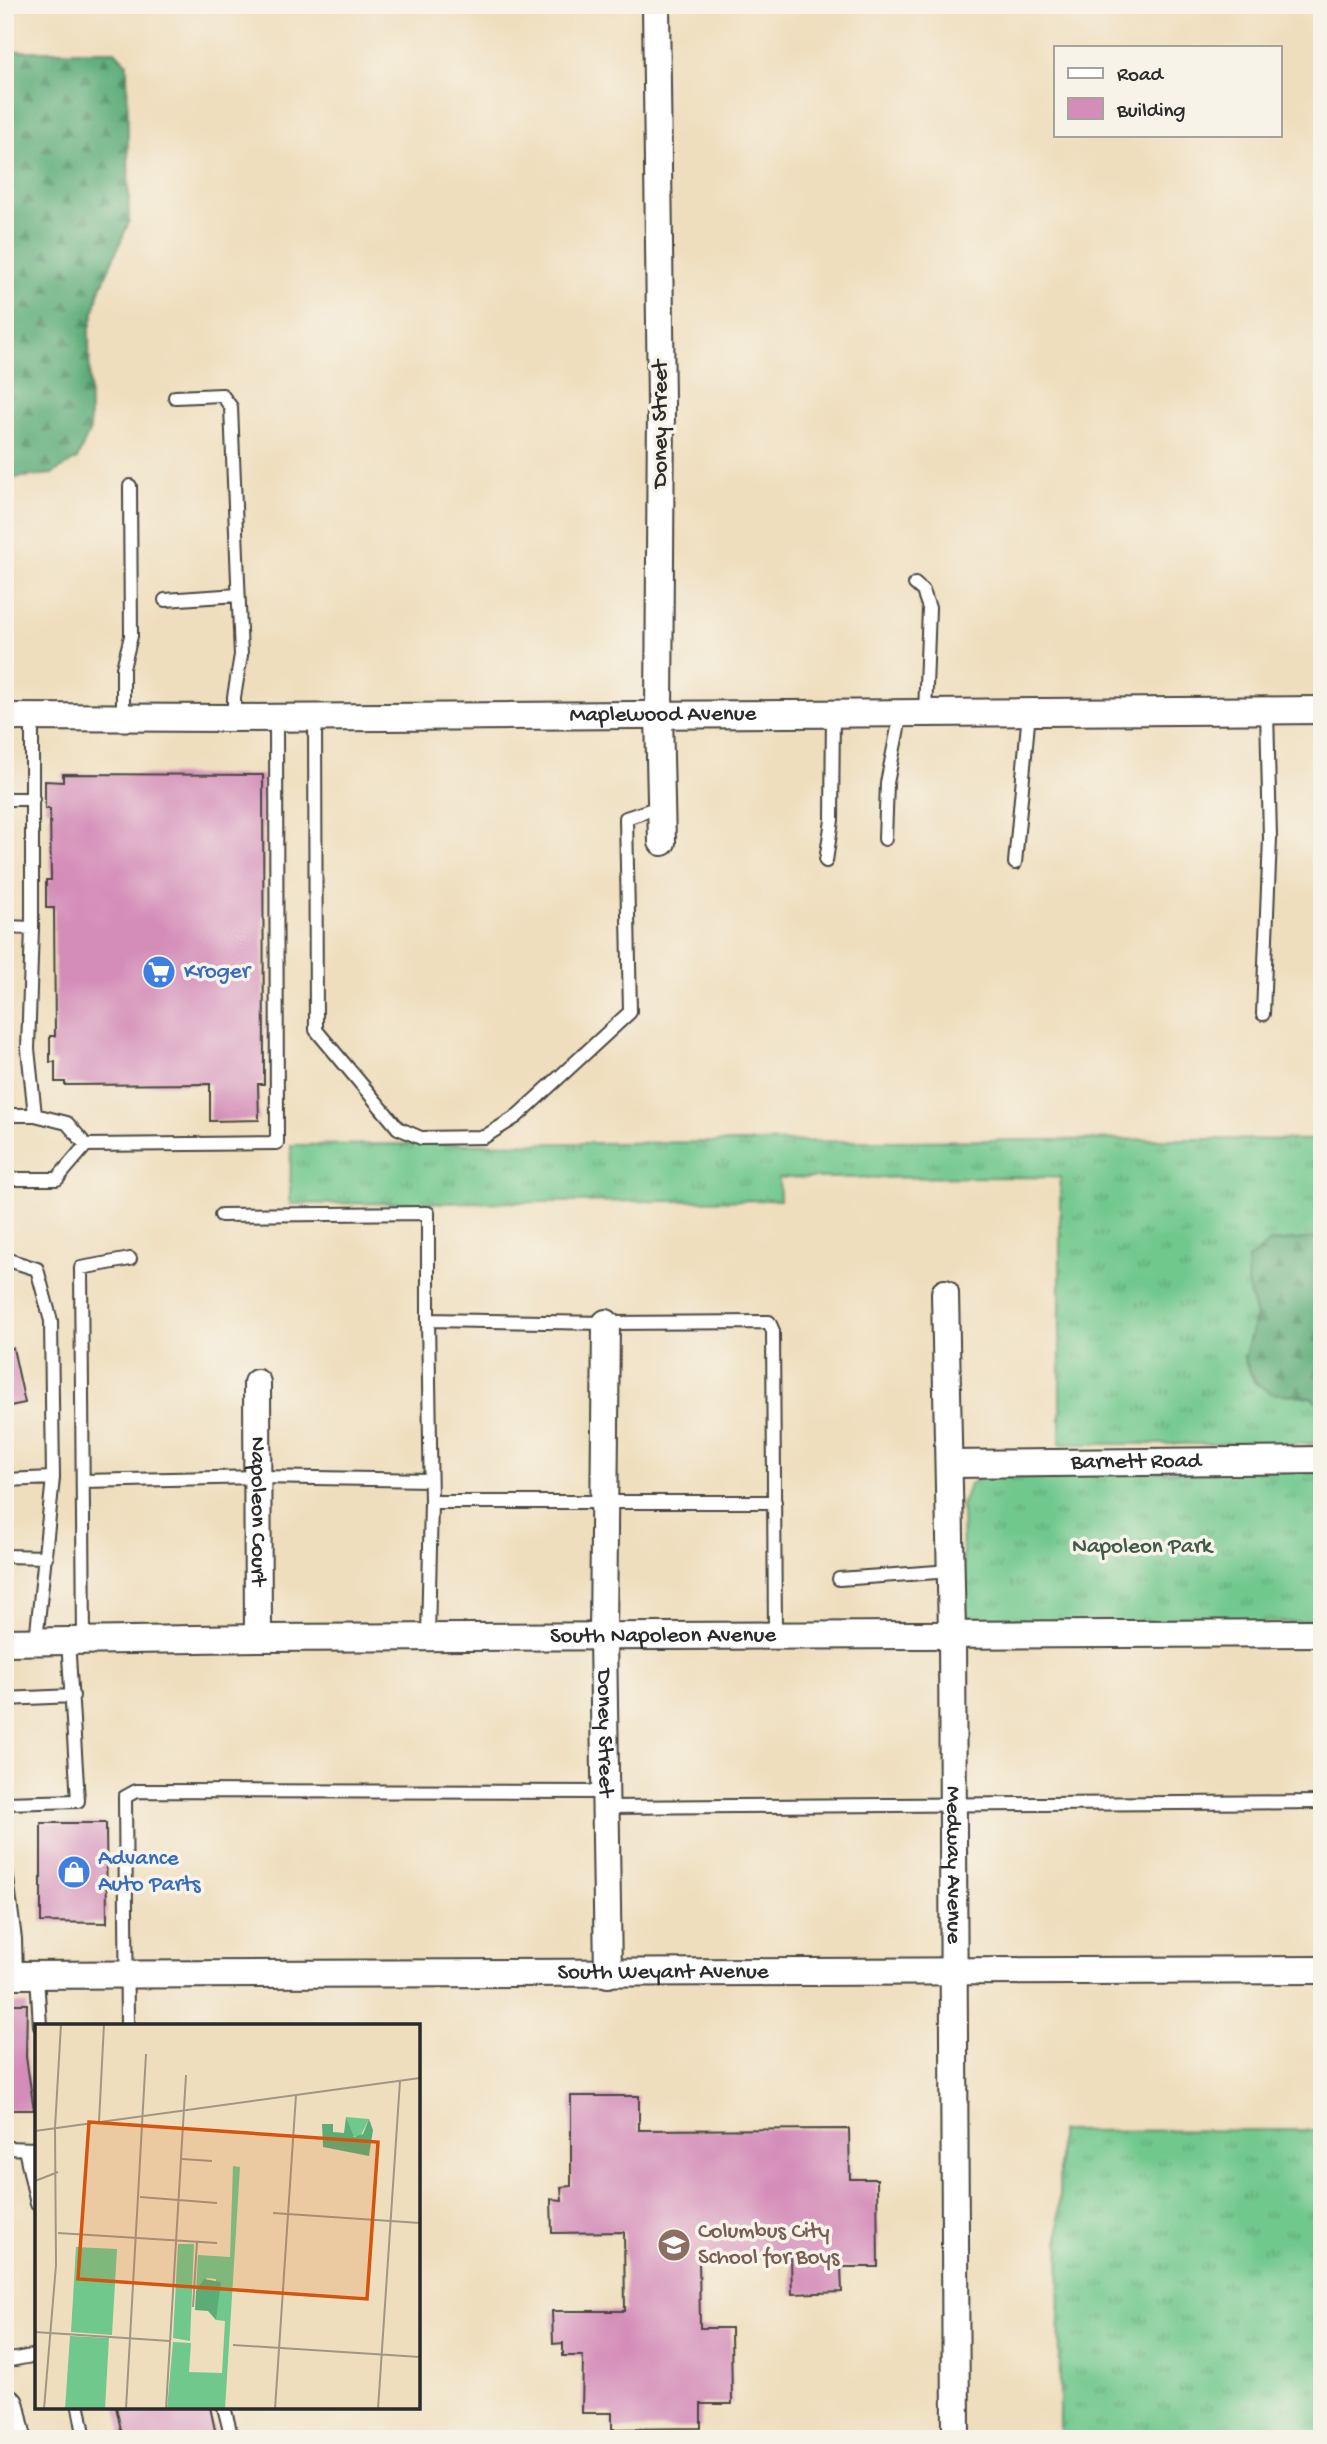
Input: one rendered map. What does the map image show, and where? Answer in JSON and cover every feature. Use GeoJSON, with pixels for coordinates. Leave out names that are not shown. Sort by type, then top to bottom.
{"type":"FeatureCollection","features":[{"type":"Feature","properties":{"kind":"main road"},"geometry":{"type":"LineString","coordinates":[[5,2407],[12,2439]]}},
{"type":"Feature","properties":{"kind":"street","name":"Doney Street"},"geometry":{"type":"LineString","coordinates":[[656,5],[661,404],[659,715],[662,842]]}},
{"type":"Feature","properties":{"kind":"street","name":"Maplewood Avenue"},"geometry":{"type":"LineString","coordinates":[[5,717],[234,718],[1322,710]]}},
{"type":"Feature","properties":{"kind":"street","name":"Medway Avenue"},"geometry":{"type":"LineString","coordinates":[[945,1293],[952,1634],[956,2439]]}},
{"type":"Feature","properties":{"kind":"street","name":"Doney Street"},"geometry":{"type":"LineString","coordinates":[[606,1323],[603,1636],[608,1974]]}},
{"type":"Feature","properties":{"kind":"street","name":"Napoleon Court"},"geometry":{"type":"LineString","coordinates":[[257,1384],[258,1638]]}},
{"type":"Feature","properties":{"kind":"street","name":"Barnett Road"},"geometry":{"type":"LineString","coordinates":[[950,1464],[1322,1460]]}},
{"type":"Feature","properties":{"kind":"street","name":"South Napoleon Avenue"},"geometry":{"type":"LineString","coordinates":[[5,1642],[258,1638],[1322,1633]]}},
{"type":"Feature","properties":{"kind":"street","name":"South Weyant Avenue"},"geometry":{"type":"LineString","coordinates":[[19,1975],[1322,1970]]}},
{"type":"Feature","properties":{"kind":"lane"},"geometry":{"type":"LineString","coordinates":[[175,397],[222,395],[231,407],[241,655],[234,697],[234,718]]}},
{"type":"Feature","properties":{"kind":"lane"},"geometry":{"type":"LineString","coordinates":[[123,717],[123,668],[131,636],[130,486]]}},
{"type":"Feature","properties":{"kind":"lane"},"geometry":{"type":"LineString","coordinates":[[885,839],[887,783],[913,713],[929,608],[923,591],[915,584]]}},
{"type":"Feature","properties":{"kind":"lane"},"geometry":{"type":"LineString","coordinates":[[165,600],[238,595]]}},
{"type":"Feature","properties":{"kind":"lane"},"geometry":{"type":"LineString","coordinates":[[1263,1014],[1270,838],[1267,710]]}},
{"type":"Feature","properties":{"kind":"lane"},"geometry":{"type":"LineString","coordinates":[[1016,863],[1029,712]]}},
{"type":"Feature","properties":{"kind":"lane"},"geometry":{"type":"LineString","coordinates":[[826,861],[832,820],[833,713]]}},
{"type":"Feature","properties":{"kind":"lane"},"geometry":{"type":"LineString","coordinates":[[32,716],[32,928],[28,1049],[35,1115]]}},
{"type":"Feature","properties":{"kind":"lane"},"geometry":{"type":"LineString","coordinates":[[5,1179],[57,1179],[86,1146],[277,1143],[276,717]]}},
{"type":"Feature","properties":{"kind":"lane"},"geometry":{"type":"LineString","coordinates":[[314,717],[316,1030],[398,1128],[421,1138],[484,1137],[516,1117],[630,1012],[626,818],[662,806]]}},
{"type":"Feature","properties":{"kind":"lane"},"geometry":{"type":"LineString","coordinates":[[5,799],[33,799]]}},
{"type":"Feature","properties":{"kind":"lane"},"geometry":{"type":"LineString","coordinates":[[5,928],[32,928]]}},
{"type":"Feature","properties":{"kind":"lane"},"geometry":{"type":"LineString","coordinates":[[5,1115],[35,1115],[66,1123],[86,1146]]}},
{"type":"Feature","properties":{"kind":"lane"},"geometry":{"type":"LineString","coordinates":[[221,1215],[428,1213],[428,1637]]}},
{"type":"Feature","properties":{"kind":"lane"},"geometry":{"type":"LineString","coordinates":[[5,1259],[37,1269],[51,1321],[53,1478],[36,1641]]}},
{"type":"Feature","properties":{"kind":"lane"},"geometry":{"type":"LineString","coordinates":[[5,1803],[78,1801],[73,1696],[83,1481],[81,1268],[130,1259]]}},
{"type":"Feature","properties":{"kind":"lane"},"geometry":{"type":"LineString","coordinates":[[428,1320],[769,1322],[772,1331],[775,1635]]}},
{"type":"Feature","properties":{"kind":"lane"},"geometry":{"type":"LineString","coordinates":[[83,1481],[258,1477],[430,1480]]}},
{"type":"Feature","properties":{"kind":"lane"},"geometry":{"type":"LineString","coordinates":[[5,1480],[53,1478]]}},
{"type":"Feature","properties":{"kind":"lane"},"geometry":{"type":"LineString","coordinates":[[430,1502],[775,1502]]}},
{"type":"Feature","properties":{"kind":"lane"},"geometry":{"type":"LineString","coordinates":[[5,1556],[46,1558]]}},
{"type":"Feature","properties":{"kind":"lane"},"geometry":{"type":"LineString","coordinates":[[839,1578],[951,1571]]}},
{"type":"Feature","properties":{"kind":"lane"},"geometry":{"type":"LineString","coordinates":[[5,1699],[73,1696]]}},
{"type":"Feature","properties":{"kind":"lane"},"geometry":{"type":"LineString","coordinates":[[127,2024],[125,1797],[136,1791],[604,1800],[1322,1802]]}},
{"type":"Feature","properties":{"kind":"lane"},"geometry":{"type":"LineString","coordinates":[[5,1863],[19,1975],[39,2024]]}},
{"type":"Feature","properties":{"kind":"lane"},"geometry":{"type":"LineString","coordinates":[[5,2148],[31,2149],[35,2186]]}},
{"type":"Feature","properties":{"kind":"lane"},"geometry":{"type":"LineString","coordinates":[[5,2361],[35,2355]]}},
{"type":"Feature","properties":{"kind":"lane"},"geometry":{"type":"LineString","coordinates":[[79,2409],[85,2439]]}},
{"type":"Feature","properties":{"kind":"lane"},"geometry":{"type":"LineString","coordinates":[[224,2409],[232,2439]]}},
{"type":"Feature","properties":{"kind":"green space"},"geometry":{"type":"Polygon","coordinates":[[[5,51],[115,51],[127,64],[129,222],[99,292],[89,332],[90,430],[77,459],[52,474],[5,479],[5,51]]]}},
{"type":"Feature","properties":{"kind":"green space"},"geometry":{"type":"Polygon","coordinates":[[[1322,1140],[1322,1238],[1270,1242],[1247,1284],[1256,1316],[1244,1359],[1255,1383],[1271,1392],[1311,1397],[1322,1407],[1322,1444],[1060,1444],[1060,1177],[779,1178],[780,1200],[290,1204],[291,1145],[1322,1140]]]}},
{"type":"Feature","properties":{"kind":"green space"},"geometry":{"type":"Polygon","coordinates":[[[1322,1238],[1322,1407],[1311,1397],[1271,1393],[1255,1382],[1244,1359],[1256,1316],[1247,1284],[1248,1260],[1270,1242],[1322,1238]]]}},
{"type":"Feature","properties":{"kind":"green space","name":"Napoleon Park"},"geometry":{"type":"Polygon","coordinates":[[[1322,1470],[1322,1622],[980,1624],[964,1611],[962,1505],[969,1485],[985,1473],[1322,1470]]]}},
{"type":"Feature","properties":{"kind":"green space"},"geometry":{"type":"Polygon","coordinates":[[[1322,2130],[1322,2439],[1060,2439],[1059,2131],[1322,2130]]]}},
{"type":"Feature","properties":{"kind":"building","name":"Kroger"},"geometry":{"type":"Polygon","coordinates":[[[63,774],[263,775],[264,1084],[258,1084],[259,1120],[210,1121],[210,1084],[65,1085],[65,1082],[55,1082],[55,1062],[50,1062],[50,1036],[55,1036],[54,908],[46,908],[46,880],[51,880],[50,809],[45,809],[45,781],[63,782],[63,774]]]}},
{"type":"Feature","properties":{"kind":"building"},"geometry":{"type":"Polygon","coordinates":[[[13,1348],[25,1403],[5,1407],[5,1349],[13,1348]]]}},
{"type":"Feature","properties":{"kind":"building","name":"Advance Auto Parts"},"geometry":{"type":"Polygon","coordinates":[[[41,1823],[106,1823],[107,1923],[41,1922],[41,1823]]]}},
{"type":"Feature","properties":{"kind":"building"},"geometry":{"type":"Polygon","coordinates":[[[5,2004],[27,2004],[26,2057],[34,2110],[5,2110],[5,2004]]]}},
{"type":"Feature","properties":{"kind":"building"},"geometry":{"type":"Polygon","coordinates":[[[571,2096],[639,2096],[639,2130],[849,2129],[850,2179],[877,2179],[878,2267],[841,2267],[842,2292],[792,2294],[791,2257],[699,2258],[700,2328],[731,2328],[732,2404],[701,2404],[701,2428],[612,2429],[612,2413],[582,2413],[583,2356],[563,2356],[563,2343],[553,2344],[552,2311],[625,2311],[624,2232],[552,2233],[551,2199],[562,2200],[561,2187],[571,2186],[571,2096]]]}},
{"type":"Feature","properties":{"kind":"building"},"geometry":{"type":"Polygon","coordinates":[[[116,2409],[210,2409],[217,2439],[123,2439],[116,2409]]]}},
{"type":"Feature","properties":{"kind":"place","name":"Kroger"},"geometry":{"type":"Point","coordinates":[159,972]}},
{"type":"Feature","properties":{"kind":"place","name":"Advance Auto Parts"},"geometry":{"type":"Point","coordinates":[74,1872]}},
{"type":"Feature","properties":{"kind":"place","name":"Columbus City School for Boys"},"geometry":{"type":"Point","coordinates":[674,2245]}}]}
